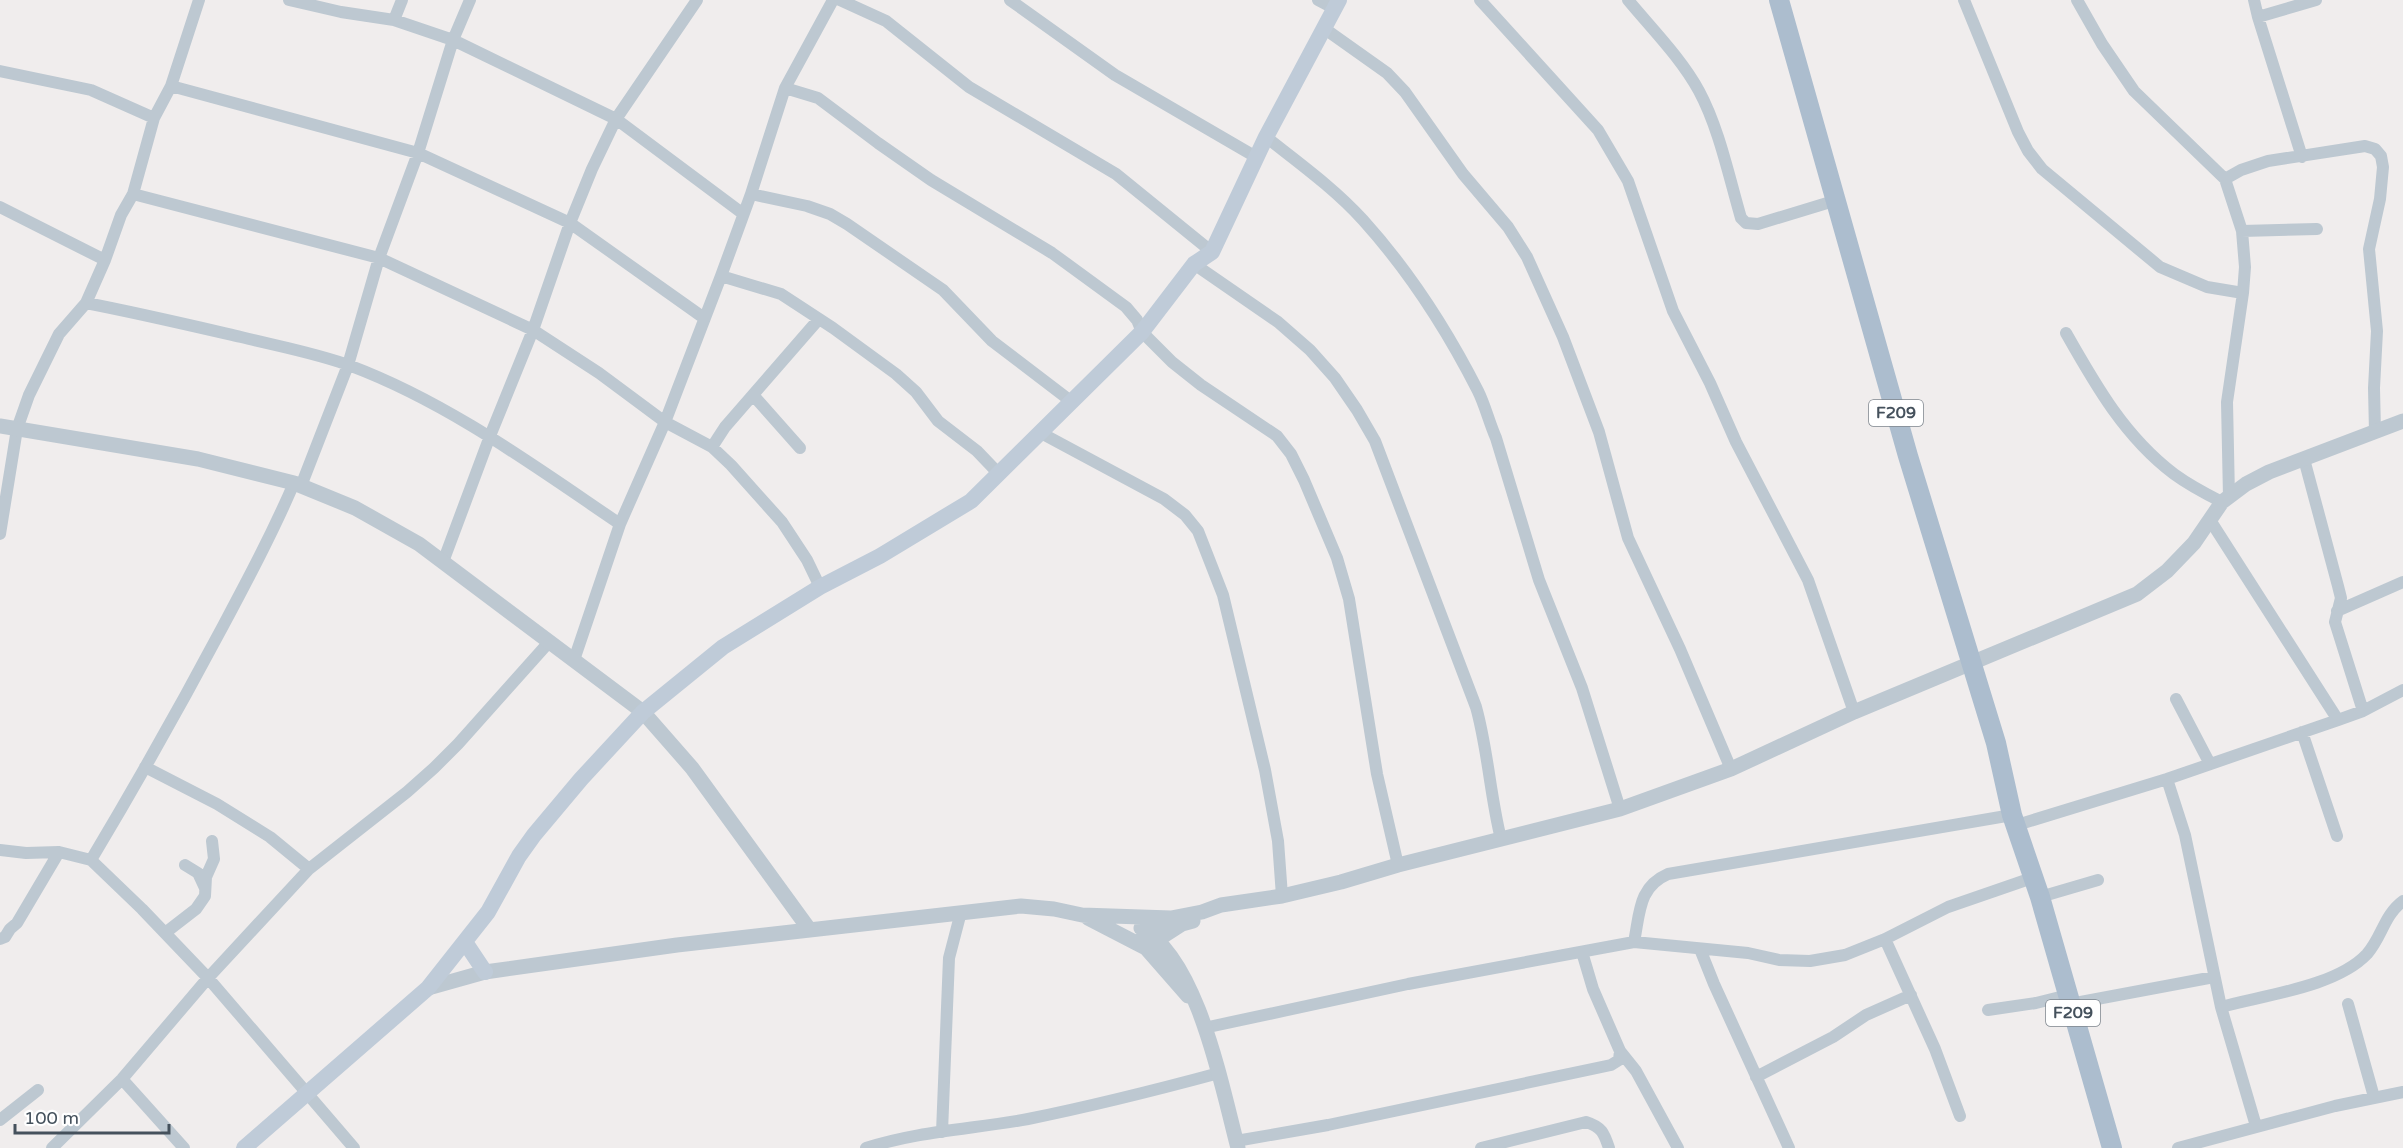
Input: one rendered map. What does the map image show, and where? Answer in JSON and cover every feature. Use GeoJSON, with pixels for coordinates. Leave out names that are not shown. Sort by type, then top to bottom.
{"type":"FeatureCollection","features":[{"type":"Feature","properties":{"kind":"main road","name":"F209"},"geometry":{"type":"LineString","coordinates":[[1779,0],[1908,456],[1996,743],[2014,820],[2040,897],[2112,1148]]}},
{"type":"Feature","properties":{"kind":"main road"},"geometry":{"type":"LineString","coordinates":[[244,1148],[428,988],[488,912],[519,856],[534,835],[581,779],[643,712],[723,647],[820,587],[880,556],[971,501],[1143,332],[1194,264],[1212,252],[1266,137],[1337,5]]}},
{"type":"Feature","properties":{"kind":"main road"},"geometry":{"type":"LineString","coordinates":[[465,942],[485,972]]}},
{"type":"Feature","properties":{"kind":"street"},"geometry":{"type":"LineString","coordinates":[[0,534],[17,429],[29,395],[58,334],[86,303],[105,260],[121,215],[133,194],[154,118],[171,86],[199,0]]}},
{"type":"Feature","properties":{"kind":"street"},"geometry":{"type":"LineString","coordinates":[[289,0],[340,12],[394,20],[453,40],[616,119],[742,213]]}},
{"type":"Feature","properties":{"kind":"street"},"geometry":{"type":"LineString","coordinates":[[394,20],[402,0]]}},
{"type":"Feature","properties":{"kind":"street"},"geometry":{"type":"LineString","coordinates":[[91,860],[192,684],[297,484],[348,365],[379,258],[418,153],[453,40],[470,0]]}},
{"type":"Feature","properties":{"kind":"street"},"geometry":{"type":"LineString","coordinates":[[574,660],[620,524],[665,422],[721,276],[742,213],[751,194],[785,88],[833,0]]}},
{"type":"Feature","properties":{"kind":"street"},"geometry":{"type":"LineString","coordinates":[[840,0],[886,21],[950,73],[986,98],[1116,174],[1212,252]]}},
{"type":"Feature","properties":{"kind":"street"},"geometry":{"type":"LineString","coordinates":[[1010,0],[1115,75],[1256,157]]}},
{"type":"Feature","properties":{"kind":"street"},"geometry":{"type":"LineString","coordinates":[[1318,0],[1337,5]]}},
{"type":"Feature","properties":{"kind":"street"},"geometry":{"type":"LineString","coordinates":[[1480,0],[1598,130],[1628,181],[1673,311],[1710,383],[1736,442],[1808,580],[1854,712]]}},
{"type":"Feature","properties":{"kind":"street"},"geometry":{"type":"LineString","coordinates":[[1628,0],[1690,75],[1700,93],[1709,114],[1741,218],[1746,223],[1758,224],[1837,200]]}},
{"type":"Feature","properties":{"kind":"street"},"geometry":{"type":"LineString","coordinates":[[1964,0],[2018,132],[2028,151],[2042,169],[2160,267],[2207,287],[2243,293]]}},
{"type":"Feature","properties":{"kind":"street"},"geometry":{"type":"LineString","coordinates":[[2077,0],[2102,44],[2134,92],[2225,179],[2242,231],[2245,267],[2227,402],[2225,499]]}},
{"type":"Feature","properties":{"kind":"street"},"geometry":{"type":"LineString","coordinates":[[2254,0],[2302,157]]}},
{"type":"Feature","properties":{"kind":"street"},"geometry":{"type":"LineString","coordinates":[[2258,17],[2316,0]]}},
{"type":"Feature","properties":{"kind":"street"},"geometry":{"type":"LineString","coordinates":[[443,562],[490,435],[533,330],[570,223],[592,169],[616,119],[694,1]]}},
{"type":"Feature","properties":{"kind":"street"},"geometry":{"type":"LineString","coordinates":[[1325,29],[1387,73],[1405,92],[1463,174],[1508,227],[1527,257],[1552,309],[1599,432],[1629,538],[1680,649],[1731,769]]}},
{"type":"Feature","properties":{"kind":"street"},"geometry":{"type":"LineString","coordinates":[[0,71],[90,90],[154,118]]}},
{"type":"Feature","properties":{"kind":"street"},"geometry":{"type":"LineString","coordinates":[[171,86],[418,153],[570,223],[704,318]]}},
{"type":"Feature","properties":{"kind":"street"},"geometry":{"type":"LineString","coordinates":[[785,88],[818,98],[931,180],[1052,253],[1126,307],[1143,332],[1172,362],[1201,385],[1277,436],[1291,454],[1304,480],[1337,558],[1349,598],[1377,774],[1398,865]]}},
{"type":"Feature","properties":{"kind":"street"},"geometry":{"type":"LineString","coordinates":[[1266,137],[1315,176],[1362,219],[1402,267],[1422,294],[1479,393],[1486,417],[1496,438],[1539,580],[1582,688],[1620,809]]}},
{"type":"Feature","properties":{"kind":"street"},"geometry":{"type":"LineString","coordinates":[[2225,179],[2241,170],[2268,162],[2365,146],[2375,149],[2381,156],[2383,179],[2369,249],[2377,331],[2374,388],[2375,432]]}},
{"type":"Feature","properties":{"kind":"street"},"geometry":{"type":"LineString","coordinates":[[133,194],[379,258],[533,330],[598,373],[665,422],[712,447],[782,522],[807,560],[820,587]]}},
{"type":"Feature","properties":{"kind":"street"},"geometry":{"type":"LineString","coordinates":[[751,194],[783,199],[807,206],[830,214],[847,224],[943,290],[992,341],[1072,402]]}},
{"type":"Feature","properties":{"kind":"street"},"geometry":{"type":"LineString","coordinates":[[0,207],[105,260]]}},
{"type":"Feature","properties":{"kind":"street"},"geometry":{"type":"LineString","coordinates":[[2242,231],[2317,229]]}},
{"type":"Feature","properties":{"kind":"street"},"geometry":{"type":"LineString","coordinates":[[1194,264],[1278,322],[1310,350],[1335,378],[1375,441],[1476,707],[1501,839]]}},
{"type":"Feature","properties":{"kind":"street"},"geometry":{"type":"LineString","coordinates":[[721,276],[781,294],[833,328],[896,374],[916,392],[938,421],[977,452],[999,474]]}},
{"type":"Feature","properties":{"kind":"street"},"geometry":{"type":"LineString","coordinates":[[86,303],[150,315],[348,365],[411,393],[490,435],[620,524]]}},
{"type":"Feature","properties":{"kind":"street"},"geometry":{"type":"LineString","coordinates":[[712,447],[725,427],[818,320]]}},
{"type":"Feature","properties":{"kind":"street"},"geometry":{"type":"LineString","coordinates":[[2066,333],[2098,390],[2124,426],[2146,450],[2175,475],[2225,499]]}},
{"type":"Feature","properties":{"kind":"street"},"geometry":{"type":"LineString","coordinates":[[753,395],[800,448]]}},
{"type":"Feature","properties":{"kind":"street"},"geometry":{"type":"LineString","coordinates":[[1082,915],[1176,921],[1204,918],[1221,905],[1282,896],[1620,809],[1731,769],[1854,712],[2137,594],[2168,571],[2194,543],[2225,499],[2263,475],[2403,421]]}},
{"type":"Feature","properties":{"kind":"street"},"geometry":{"type":"LineString","coordinates":[[0,426],[198,459],[297,484],[355,508],[390,527],[443,562],[643,712],[692,768],[808,929]]}},
{"type":"Feature","properties":{"kind":"street"},"geometry":{"type":"LineString","coordinates":[[1041,433],[1164,499],[1185,515],[1198,531],[1223,595],[1259,747],[1278,841],[1282,896]]}},
{"type":"Feature","properties":{"kind":"street"},"geometry":{"type":"LineString","coordinates":[[2304,459],[2341,598],[2335,622],[2362,711]]}},
{"type":"Feature","properties":{"kind":"street"},"geometry":{"type":"LineString","coordinates":[[2210,520],[2338,720]]}},
{"type":"Feature","properties":{"kind":"street"},"geometry":{"type":"LineString","coordinates":[[2337,611],[2403,582]]}},
{"type":"Feature","properties":{"kind":"street"},"geometry":{"type":"LineString","coordinates":[[52,1148],[122,1079],[208,978],[309,869],[434,768],[550,641]]}},
{"type":"Feature","properties":{"kind":"street"},"geometry":{"type":"LineString","coordinates":[[1634,942],[1643,897],[1655,880],[1668,874],[2014,820],[2167,779],[2362,711],[2403,690]]}},
{"type":"Feature","properties":{"kind":"street"},"geometry":{"type":"LineString","coordinates":[[2176,699],[2210,764]]}},
{"type":"Feature","properties":{"kind":"street"},"geometry":{"type":"LineString","coordinates":[[2302,732],[2337,836]]}},
{"type":"Feature","properties":{"kind":"street"},"geometry":{"type":"LineString","coordinates":[[145,767],[217,804],[270,837],[309,869]]}},
{"type":"Feature","properties":{"kind":"street"},"geometry":{"type":"LineString","coordinates":[[2167,779],[2185,835],[2221,1007],[2256,1126]]}},
{"type":"Feature","properties":{"kind":"street"},"geometry":{"type":"LineString","coordinates":[[165,933],[196,909],[206,896],[206,877],[214,859],[212,841]]}},
{"type":"Feature","properties":{"kind":"street"},"geometry":{"type":"LineString","coordinates":[[0,850],[26,853],[59,852],[91,860],[208,978],[354,1148]]}},
{"type":"Feature","properties":{"kind":"street"},"geometry":{"type":"LineString","coordinates":[[0,939],[5,937],[17,923],[59,852]]}},
{"type":"Feature","properties":{"kind":"street"},"geometry":{"type":"LineString","coordinates":[[185,865],[198,873],[206,889]]}},
{"type":"Feature","properties":{"kind":"street"},"geometry":{"type":"LineString","coordinates":[[1204,1028],[1408,984],[1634,942],[1748,953],[1779,960],[1810,961],[1845,955],[1885,939],[1948,907],[2032,878]]}},
{"type":"Feature","properties":{"kind":"street"},"geometry":{"type":"LineString","coordinates":[[2040,897],[2097,880]]}},
{"type":"Feature","properties":{"kind":"street"},"geometry":{"type":"LineString","coordinates":[[2221,1007],[2303,988],[2351,967],[2368,953],[2391,911],[2403,901]]}},
{"type":"Feature","properties":{"kind":"street"},"geometry":{"type":"LineString","coordinates":[[428,988],[485,972],[677,945],[1022,906],[1082,915],[1147,941],[1197,1008]]}},
{"type":"Feature","properties":{"kind":"street"},"geometry":{"type":"LineString","coordinates":[[942,1132],[949,958],[961,912]]}},
{"type":"Feature","properties":{"kind":"street"},"geometry":{"type":"LineString","coordinates":[[1106,916],[1126,921],[1182,971]]}},
{"type":"Feature","properties":{"kind":"street"},"geometry":{"type":"LineString","coordinates":[[1147,941],[1176,921]]}},
{"type":"Feature","properties":{"kind":"street"},"geometry":{"type":"LineString","coordinates":[[1176,921],[1176,942],[1182,971],[1219,1073],[1237,1145],[1611,1065],[1619,1060],[1620,1051]]}},
{"type":"Feature","properties":{"kind":"street"},"geometry":{"type":"LineString","coordinates":[[1885,939],[1935,1049],[1960,1116]]}},
{"type":"Feature","properties":{"kind":"street"},"geometry":{"type":"LineString","coordinates":[[1700,949],[1789,1148]]}},
{"type":"Feature","properties":{"kind":"street"},"geometry":{"type":"LineString","coordinates":[[1582,952],[1593,989],[1620,1051],[1636,1071],[1678,1148]]}},
{"type":"Feature","properties":{"kind":"street"},"geometry":{"type":"LineString","coordinates":[[1988,1010],[2069,1000],[2214,977]]}},
{"type":"Feature","properties":{"kind":"street"},"geometry":{"type":"LineString","coordinates":[[1756,1077],[1833,1037],[1866,1015],[1911,995]]}},
{"type":"Feature","properties":{"kind":"street"},"geometry":{"type":"LineString","coordinates":[[2348,1004],[2374,1097]]}},
{"type":"Feature","properties":{"kind":"street"},"geometry":{"type":"LineString","coordinates":[[866,1148],[942,1132],[1027,1119],[1219,1073]]}},
{"type":"Feature","properties":{"kind":"street"},"geometry":{"type":"LineString","coordinates":[[122,1079],[184,1148]]}},
{"type":"Feature","properties":{"kind":"street"},"geometry":{"type":"LineString","coordinates":[[0,1120],[38,1090]]}},
{"type":"Feature","properties":{"kind":"street"},"geometry":{"type":"LineString","coordinates":[[2178,1148],[2256,1126],[2403,1092]]}},
{"type":"Feature","properties":{"kind":"street"},"geometry":{"type":"LineString","coordinates":[[1480,1148],[1586,1122],[1596,1125],[1603,1131],[1609,1148]]}}]}
